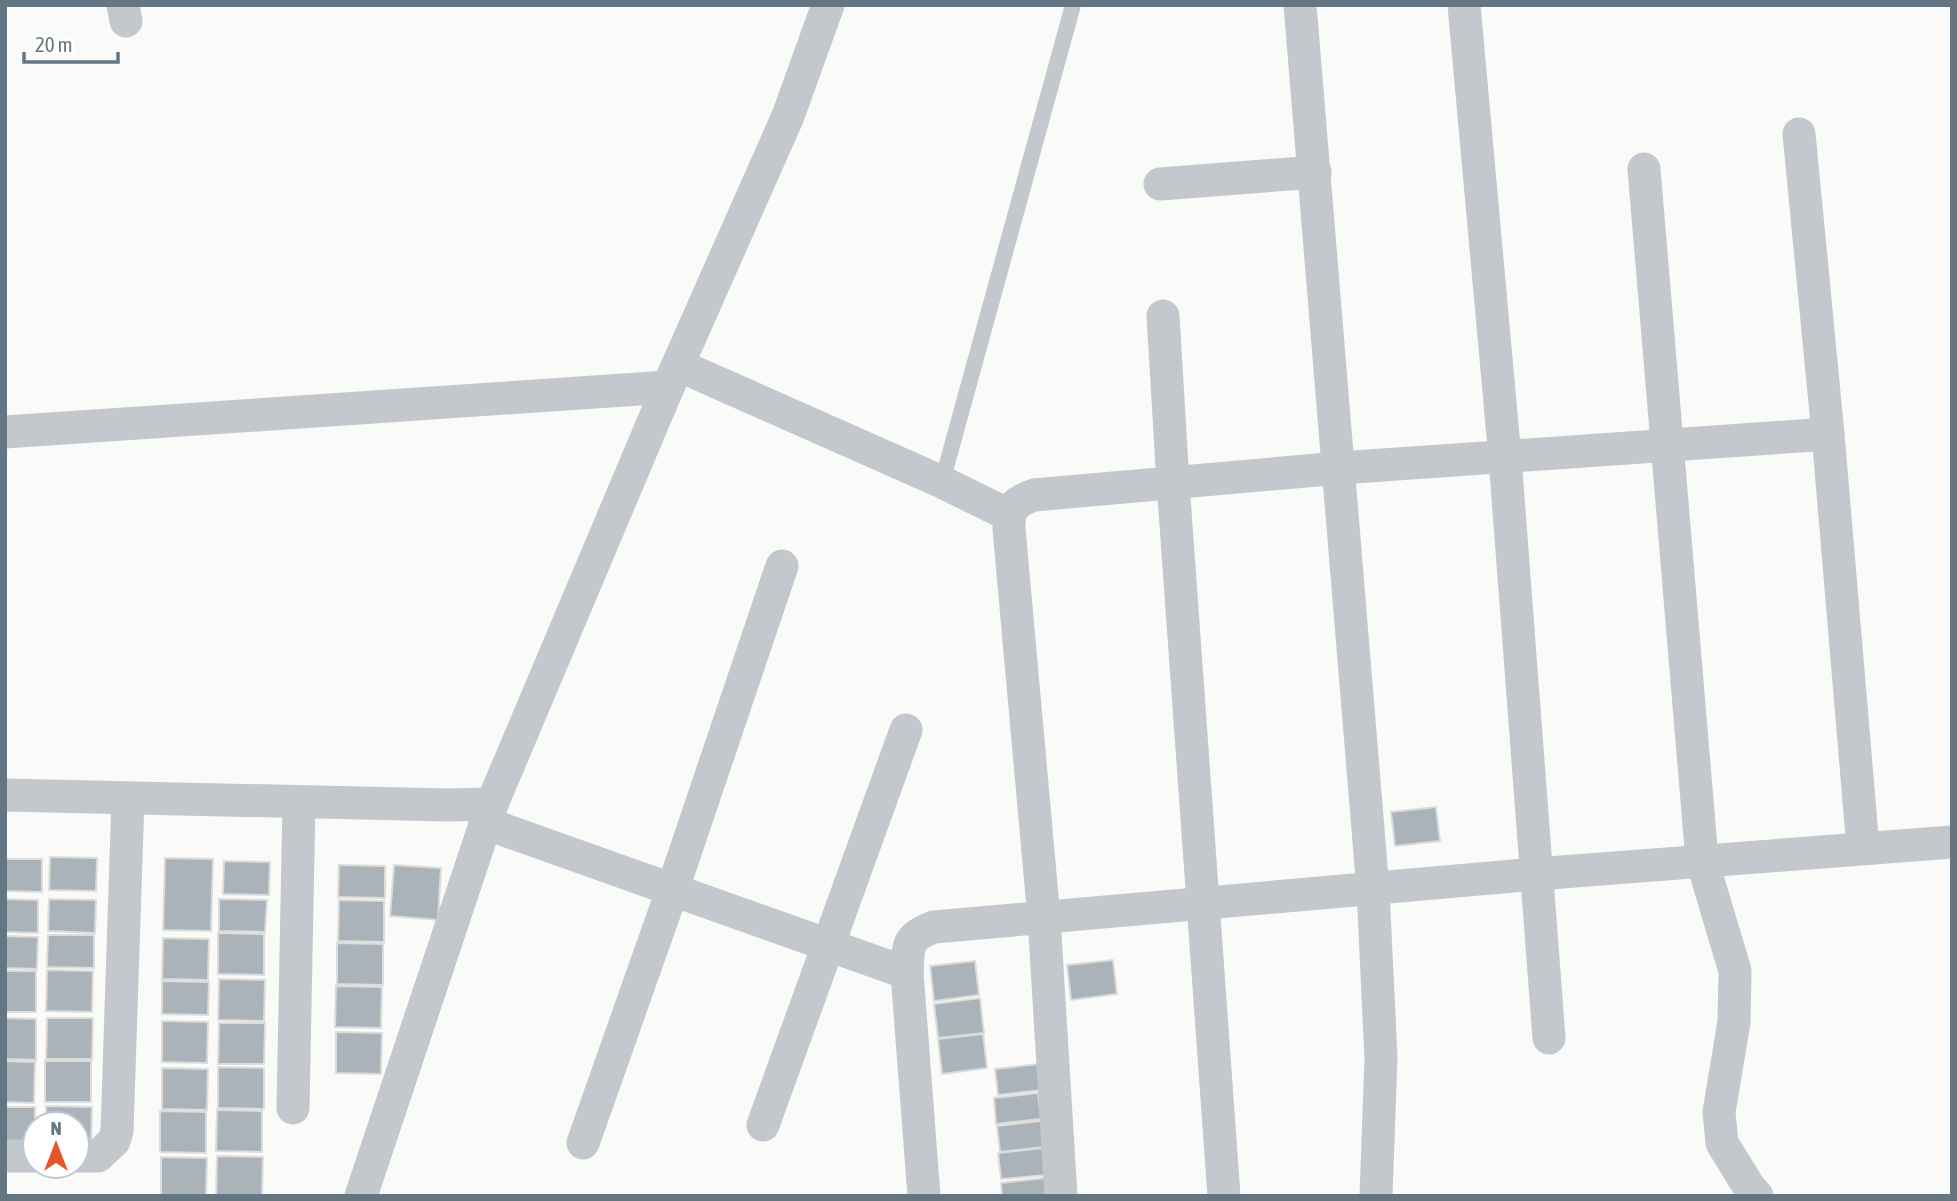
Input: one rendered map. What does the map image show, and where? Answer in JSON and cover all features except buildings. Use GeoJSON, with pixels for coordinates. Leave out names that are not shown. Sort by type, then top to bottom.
{"type":"FeatureCollection","features":[{"type":"Feature","properties":{"kind":"street"},"geometry":{"type":"LineString","coordinates":[[361,1196],[488,814],[673,376],[788,116],[828,5]]}},
{"type":"Feature","properties":{"kind":"street"},"geometry":{"type":"LineString","coordinates":[[1300,5],[1373,890],[1381,1058],[1376,1196]]}},
{"type":"Feature","properties":{"kind":"street"},"geometry":{"type":"LineString","coordinates":[[1464,5],[1505,458],[1549,1038]]}},
{"type":"Feature","properties":{"kind":"street"},"geometry":{"type":"LineString","coordinates":[[1799,134],[1828,434],[1863,848]]}},
{"type":"Feature","properties":{"kind":"street"},"geometry":{"type":"LineString","coordinates":[[1644,169],[1702,860],[1735,971],[1734,1022],[1719,1112],[1723,1143],[1757,1196]]}},
{"type":"Feature","properties":{"kind":"street"},"geometry":{"type":"LineString","coordinates":[[1160,184],[1315,172]]}},
{"type":"Feature","properties":{"kind":"street"},"geometry":{"type":"LineString","coordinates":[[1163,316],[1224,1196]]}},
{"type":"Feature","properties":{"kind":"street"},"geometry":{"type":"LineString","coordinates":[[5,432],[673,376],[942,482],[1009,514]]}},
{"type":"Feature","properties":{"kind":"street"},"geometry":{"type":"LineString","coordinates":[[1061,1196],[1044,918],[1009,529],[1009,514],[1017,502],[1034,495],[1340,468],[1828,434]]}},
{"type":"Feature","properties":{"kind":"street"},"geometry":{"type":"LineString","coordinates":[[583,1143],[782,566]]}},
{"type":"Feature","properties":{"kind":"street"},"geometry":{"type":"LineString","coordinates":[[763,1125],[906,730]]}},
{"type":"Feature","properties":{"kind":"street"},"geometry":{"type":"LineString","coordinates":[[5,794],[299,802],[488,814],[672,891],[907,974]]}},
{"type":"Feature","properties":{"kind":"street"},"geometry":{"type":"LineString","coordinates":[[91,1156],[98,1156],[114,1141],[117,1131],[128,798]]}},
{"type":"Feature","properties":{"kind":"street"},"geometry":{"type":"LineString","coordinates":[[293,1108],[299,802]]}},
{"type":"Feature","properties":{"kind":"street"},"geometry":{"type":"LineString","coordinates":[[924,1196],[907,974],[909,944],[917,934],[934,927],[1702,860],[1952,842]]}},
{"type":"Feature","properties":{"kind":"lane"},"geometry":{"type":"LineString","coordinates":[[942,482],[1073,5]]}}]}
